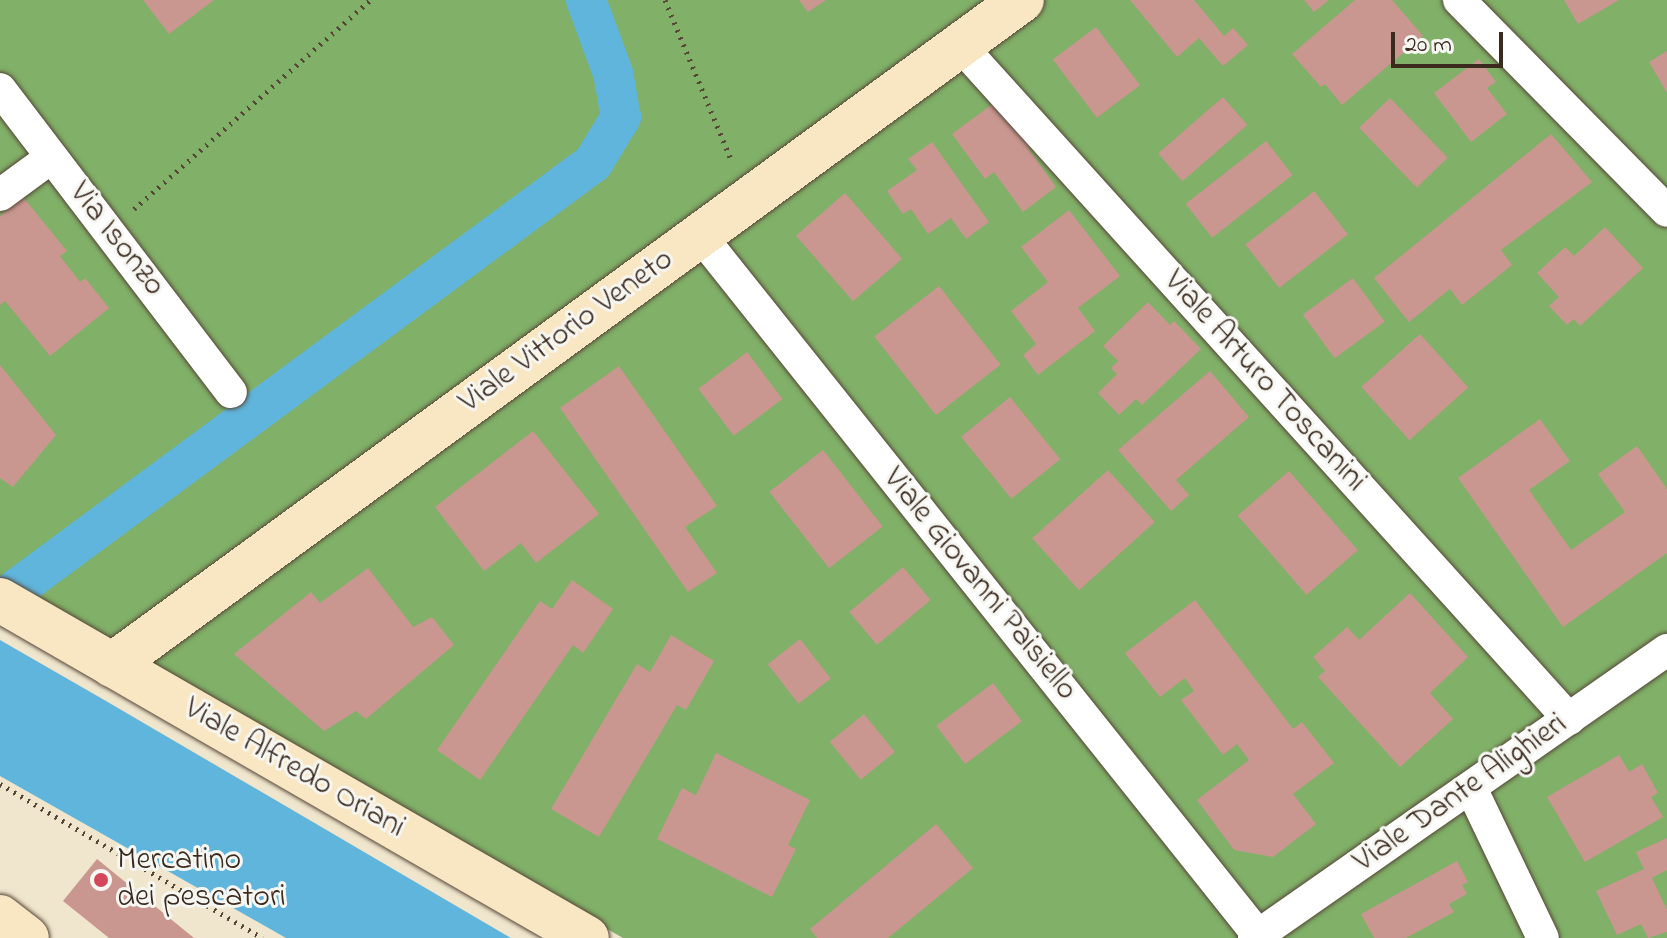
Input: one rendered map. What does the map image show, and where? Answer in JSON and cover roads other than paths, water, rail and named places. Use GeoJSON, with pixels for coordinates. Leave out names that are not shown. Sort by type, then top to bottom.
{"type":"FeatureCollection","features":[{"type":"Feature","properties":{"kind":"street","name":"Viale Vittorio Veneto"},"geometry":{"type":"LineString","coordinates":[[112,665],[1022,0]]}},
{"type":"Feature","properties":{"kind":"street"},"geometry":{"type":"LineString","coordinates":[[1459,0],[1667,211]]}},
{"type":"Feature","properties":{"kind":"street","name":"Viale Arturo Toscanini"},"geometry":{"type":"LineString","coordinates":[[959,44],[1569,719]]}},
{"type":"Feature","properties":{"kind":"street","name":"Via Isonzo"},"geometry":{"type":"LineString","coordinates":[[0,89],[231,392]]}},
{"type":"Feature","properties":{"kind":"street"},"geometry":{"type":"LineString","coordinates":[[0,195],[52,157]]}},
{"type":"Feature","properties":{"kind":"street","name":"Viale Giovanni Paisiello"},"geometry":{"type":"LineString","coordinates":[[700,235],[1256,937]]}},
{"type":"Feature","properties":{"kind":"street","name":"Viale Alfredo Oriani"},"geometry":{"type":"LineString","coordinates":[[0,600],[587,938]]}},
{"type":"Feature","properties":{"kind":"street","name":"Viale Dante Alighieri"},"geometry":{"type":"LineString","coordinates":[[1256,937],[1667,650]]}},
{"type":"Feature","properties":{"kind":"street"},"geometry":{"type":"LineString","coordinates":[[1471,788],[1543,938]]}},
{"type":"Feature","properties":{"kind":"street"},"geometry":{"type":"LineString","coordinates":[[0,917],[27,938]]}},
{"type":"Feature","properties":{"kind":"water"},"geometry":{"type":"Polygon","coordinates":[[[0,640],[511,938],[286,938],[0,776],[0,640]]]}},
{"type":"Feature","properties":{"kind":"waterway"},"geometry":{"type":"LineString","coordinates":[[0,601],[593,163],[621,117],[613,73],[586,0]]}},
{"type":"Feature","properties":{"kind":"place","name":"Mercatino dei pescatori"},"geometry":{"type":"Point","coordinates":[101,880]}}]}
